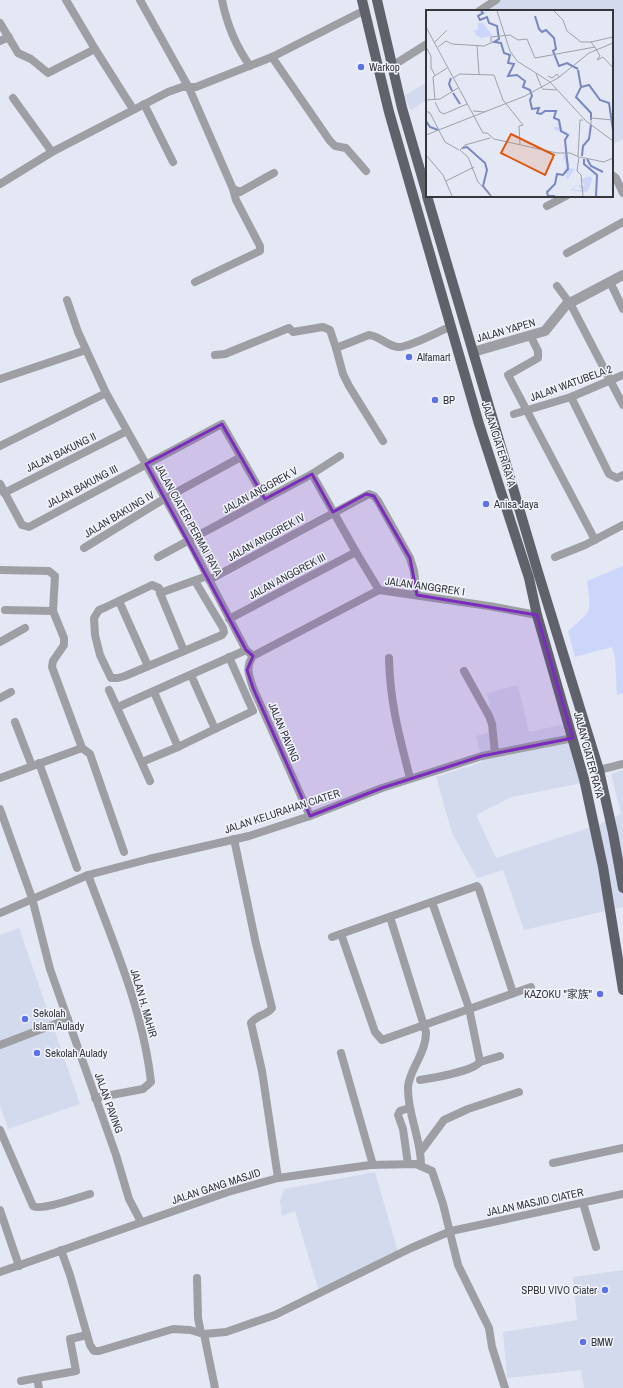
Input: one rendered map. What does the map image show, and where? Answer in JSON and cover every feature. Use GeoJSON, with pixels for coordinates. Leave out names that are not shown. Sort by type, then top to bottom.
{"type":"FeatureCollection","features":[{"type":"Feature","properties":{"kind":"main road","name":"JALAN CIATER RAYA"},"geometry":{"type":"LineString","coordinates":[[377,0],[392,66],[426,191]]}},
{"type":"Feature","properties":{"kind":"main road","name":"JALAN CIATER RAYA"},"geometry":{"type":"LineString","coordinates":[[364,5],[388,112],[479,424],[529,578],[537,615],[584,778],[603,867],[623,990]]}},
{"type":"Feature","properties":{"kind":"main road"},"geometry":{"type":"LineString","coordinates":[[402,160],[416,156]]}},
{"type":"Feature","properties":{"kind":"main road","name":"JALAN CIATER RAYA"},"geometry":{"type":"LineString","coordinates":[[428,197],[598,770],[613,833],[623,888]]}},
{"type":"Feature","properties":{"kind":"main road"},"geometry":{"type":"LineString","coordinates":[[545,641],[558,638]]}},
{"type":"Feature","properties":{"kind":"street"},"geometry":{"type":"LineString","coordinates":[[66,0],[94,49],[133,110]]}},
{"type":"Feature","properties":{"kind":"street"},"geometry":{"type":"LineString","coordinates":[[140,0],[189,88],[233,188],[236,200],[260,246],[260,251],[195,282]]}},
{"type":"Feature","properties":{"kind":"street"},"geometry":{"type":"LineString","coordinates":[[222,0],[227,25],[240,51],[250,66]]}},
{"type":"Feature","properties":{"kind":"street"},"geometry":{"type":"LineString","coordinates":[[481,10],[496,0]]}},
{"type":"Feature","properties":{"kind":"street"},"geometry":{"type":"LineString","coordinates":[[0,184],[52,152],[144,104],[175,89],[189,88],[272,57],[364,5]]}},
{"type":"Feature","properties":{"kind":"street"},"geometry":{"type":"LineString","coordinates":[[0,23],[18,52],[31,59],[48,72],[94,49]]}},
{"type":"Feature","properties":{"kind":"street"},"geometry":{"type":"LineString","coordinates":[[0,41],[9,37]]}},
{"type":"Feature","properties":{"kind":"street"},"geometry":{"type":"LineString","coordinates":[[392,66],[426,45]]}},
{"type":"Feature","properties":{"kind":"street"},"geometry":{"type":"LineString","coordinates":[[272,57],[334,146],[346,148],[366,171]]}},
{"type":"Feature","properties":{"kind":"street"},"geometry":{"type":"LineString","coordinates":[[13,98],[52,152]]}},
{"type":"Feature","properties":{"kind":"street"},"geometry":{"type":"LineString","coordinates":[[144,104],[173,162]]}},
{"type":"Feature","properties":{"kind":"street"},"geometry":{"type":"LineString","coordinates":[[233,188],[240,192],[274,173]]}},
{"type":"Feature","properties":{"kind":"street"},"geometry":{"type":"LineString","coordinates":[[613,176],[616,178],[623,193]]}},
{"type":"Feature","properties":{"kind":"street"},"geometry":{"type":"LineString","coordinates":[[547,206],[564,197]]}},
{"type":"Feature","properties":{"kind":"street"},"geometry":{"type":"LineString","coordinates":[[567,253],[623,222]]}},
{"type":"Feature","properties":{"kind":"street","name":"JALAN YAPEN"},"geometry":{"type":"LineString","coordinates":[[473,352],[532,337],[545,331],[566,305],[623,275]]}},
{"type":"Feature","properties":{"kind":"street"},"geometry":{"type":"LineString","coordinates":[[610,282],[623,309]]}},
{"type":"Feature","properties":{"kind":"street"},"geometry":{"type":"LineString","coordinates":[[557,286],[570,303],[623,405]]}},
{"type":"Feature","properties":{"kind":"street","name":"JALAN CIATER PERMAI RAYA"},"geometry":{"type":"LineString","coordinates":[[67,300],[86,350],[106,393],[189,542],[246,650],[253,656]]}},
{"type":"Feature","properties":{"kind":"street"},"geometry":{"type":"LineString","coordinates":[[215,355],[225,354],[289,328],[293,332],[323,327],[328,328],[336,348],[343,374],[383,441]]}},
{"type":"Feature","properties":{"kind":"street"},"geometry":{"type":"LineString","coordinates":[[336,348],[369,335],[398,347],[404,346],[450,327]]}},
{"type":"Feature","properties":{"kind":"street"},"geometry":{"type":"LineString","coordinates":[[532,337],[538,351],[538,358],[508,375],[595,540]]}},
{"type":"Feature","properties":{"kind":"street"},"geometry":{"type":"LineString","coordinates":[[0,379],[86,350]]}},
{"type":"Feature","properties":{"kind":"street","name":"JALAN WATUBELA 2"},"geometry":{"type":"LineString","coordinates":[[514,414],[571,397],[623,375]]}},
{"type":"Feature","properties":{"kind":"street"},"geometry":{"type":"LineString","coordinates":[[0,446],[106,393]]}},
{"type":"Feature","properties":{"kind":"street"},"geometry":{"type":"LineString","coordinates":[[571,397],[609,474],[617,478],[623,475]]}},
{"type":"Feature","properties":{"kind":"street","name":"JALAN BAKUNG III"},"geometry":{"type":"LineString","coordinates":[[4,493],[22,525],[29,527],[222,424],[241,458]]}},
{"type":"Feature","properties":{"kind":"street","name":"JALAN BAKUNG II"},"geometry":{"type":"LineString","coordinates":[[4,493],[128,431]]}},
{"type":"Feature","properties":{"kind":"street","name":"JALAN ANGGREK V"},"geometry":{"type":"LineString","coordinates":[[158,557],[189,542],[312,474],[340,456]]}},
{"type":"Feature","properties":{"kind":"street"},"geometry":{"type":"LineString","coordinates":[[241,458],[265,499]]}},
{"type":"Feature","properties":{"kind":"street","name":"JALAN BAKUNG IV"},"geometry":{"type":"LineString","coordinates":[[84,548],[164,499],[241,458]]}},
{"type":"Feature","properties":{"kind":"street"},"geometry":{"type":"LineString","coordinates":[[312,474],[356,552],[380,590]]}},
{"type":"Feature","properties":{"kind":"street"},"geometry":{"type":"LineString","coordinates":[[0,484],[4,493]]}},
{"type":"Feature","properties":{"kind":"street","name":"JALAN ANGGREK IV"},"geometry":{"type":"LineString","coordinates":[[160,593],[208,578],[366,494],[374,496],[410,558],[414,571],[417,595]]}},
{"type":"Feature","properties":{"kind":"street"},"geometry":{"type":"LineString","coordinates":[[555,557],[623,526]]}},
{"type":"Feature","properties":{"kind":"street","name":"JALAN ANGGREK III"},"geometry":{"type":"LineString","coordinates":[[229,619],[356,552]]}},
{"type":"Feature","properties":{"kind":"street"},"geometry":{"type":"LineString","coordinates":[[0,570],[49,571],[53,573],[56,581],[53,611],[64,638],[64,645],[53,661],[52,667],[82,748],[90,754],[124,852]]}},
{"type":"Feature","properties":{"kind":"street"},"geometry":{"type":"LineString","coordinates":[[184,651],[158,588],[152,585],[100,610],[94,618],[93,624],[100,655],[108,675],[111,678],[118,678],[148,666],[184,651],[222,635],[224,632],[195,581]]}},
{"type":"Feature","properties":{"kind":"street","name":"JALAN ANGGREK I"},"geometry":{"type":"LineString","coordinates":[[253,656],[380,590],[537,615]]}},
{"type":"Feature","properties":{"kind":"street"},"geometry":{"type":"LineString","coordinates":[[119,601],[148,666]]}},
{"type":"Feature","properties":{"kind":"street"},"geometry":{"type":"LineString","coordinates":[[5,610],[53,611]]}},
{"type":"Feature","properties":{"kind":"street"},"geometry":{"type":"LineString","coordinates":[[0,642],[25,628]]}},
{"type":"Feature","properties":{"kind":"street"},"geometry":{"type":"LineString","coordinates":[[118,707],[246,650]]}},
{"type":"Feature","properties":{"kind":"street","name":"JALAN PAVING"},"geometry":{"type":"LineString","coordinates":[[253,656],[249,661],[247,670],[253,688],[310,816]]}},
{"type":"Feature","properties":{"kind":"street"},"geometry":{"type":"LineString","coordinates":[[142,762],[178,747],[253,711],[229,657]]}},
{"type":"Feature","properties":{"kind":"street"},"geometry":{"type":"LineString","coordinates":[[389,658],[390,687],[394,715],[410,778]]}},
{"type":"Feature","properties":{"kind":"street"},"geometry":{"type":"LineString","coordinates":[[464,671],[492,724],[495,754]]}},
{"type":"Feature","properties":{"kind":"street"},"geometry":{"type":"LineString","coordinates":[[191,675],[215,729]]}},
{"type":"Feature","properties":{"kind":"street"},"geometry":{"type":"LineString","coordinates":[[109,690],[118,707],[150,781]]}},
{"type":"Feature","properties":{"kind":"street"},"geometry":{"type":"LineString","coordinates":[[0,698],[11,692]]}},
{"type":"Feature","properties":{"kind":"street"},"geometry":{"type":"LineString","coordinates":[[154,692],[178,747]]}},
{"type":"Feature","properties":{"kind":"street"},"geometry":{"type":"LineString","coordinates":[[15,722],[35,765],[77,868]]}},
{"type":"Feature","properties":{"kind":"street","name":"JALAN KELURAHAN CIATER"},"geometry":{"type":"LineString","coordinates":[[0,913],[88,875],[149,858],[234,839],[310,816],[410,778],[482,756],[573,738]]}},
{"type":"Feature","properties":{"kind":"street"},"geometry":{"type":"LineString","coordinates":[[0,778],[82,748]]}},
{"type":"Feature","properties":{"kind":"street"},"geometry":{"type":"LineString","coordinates":[[598,770],[623,764]]}},
{"type":"Feature","properties":{"kind":"street","name":"JALAN PAVING"},"geometry":{"type":"LineString","coordinates":[[0,809],[32,898],[50,969],[116,1155],[129,1199],[141,1222]]}},
{"type":"Feature","properties":{"kind":"street"},"geometry":{"type":"LineString","coordinates":[[234,839],[256,944],[272,1008],[270,1012],[260,1015],[251,1023],[262,1071],[278,1178]]}},
{"type":"Feature","properties":{"kind":"street","name":"JALAN H. MAHIR"},"geometry":{"type":"LineString","coordinates":[[88,875],[129,984],[149,1065],[151,1082],[143,1089],[95,1098]]}},
{"type":"Feature","properties":{"kind":"street"},"geometry":{"type":"LineString","coordinates":[[332,938],[475,886],[478,887],[513,993]]}},
{"type":"Feature","properties":{"kind":"street"},"geometry":{"type":"LineString","coordinates":[[432,902],[469,1008],[480,1062]]}},
{"type":"Feature","properties":{"kind":"street"},"geometry":{"type":"LineString","coordinates":[[390,916],[426,1032],[424,1048],[408,1085],[409,1097],[421,1151],[421,1165],[432,1171],[451,1231],[458,1265],[489,1328],[492,1347],[505,1388]]}},
{"type":"Feature","properties":{"kind":"street"},"geometry":{"type":"LineString","coordinates":[[341,934],[378,1038],[386,1039],[531,987]]}},
{"type":"Feature","properties":{"kind":"street"},"geometry":{"type":"LineString","coordinates":[[0,1045],[68,1019]]}},
{"type":"Feature","properties":{"kind":"street"},"geometry":{"type":"LineString","coordinates":[[341,1053],[373,1165]]}},
{"type":"Feature","properties":{"kind":"street"},"geometry":{"type":"LineString","coordinates":[[420,1080],[455,1072],[500,1056]]}},
{"type":"Feature","properties":{"kind":"street"},"geometry":{"type":"LineString","coordinates":[[421,1151],[444,1120],[468,1109],[519,1092]]}},
{"type":"Feature","properties":{"kind":"street"},"geometry":{"type":"LineString","coordinates":[[406,1109],[400,1111],[398,1115],[402,1126],[408,1164]]}},
{"type":"Feature","properties":{"kind":"street"},"geometry":{"type":"LineString","coordinates":[[0,1130],[33,1206],[36,1208],[90,1194]]}},
{"type":"Feature","properties":{"kind":"street"},"geometry":{"type":"LineString","coordinates":[[553,1163],[623,1148]]}},
{"type":"Feature","properties":{"kind":"street","name":"JALAN GANG MASJID"},"geometry":{"type":"LineString","coordinates":[[0,1272],[228,1192],[278,1178],[373,1165],[421,1165]]}},
{"type":"Feature","properties":{"kind":"street","name":"JALAN MASJID CIATER"},"geometry":{"type":"LineString","coordinates":[[87,1335],[92,1349],[99,1351],[173,1329],[190,1330],[202,1334],[226,1332],[275,1315],[411,1248],[451,1231],[623,1194]]}},
{"type":"Feature","properties":{"kind":"street"},"geometry":{"type":"LineString","coordinates":[[583,1203],[596,1247]]}},
{"type":"Feature","properties":{"kind":"street"},"geometry":{"type":"LineString","coordinates":[[0,1210],[19,1266]]}},
{"type":"Feature","properties":{"kind":"street"},"geometry":{"type":"LineString","coordinates":[[21,1382],[76,1371],[70,1339],[87,1335],[61,1250]]}},
{"type":"Feature","properties":{"kind":"street"},"geometry":{"type":"LineString","coordinates":[[197,1278],[198,1318],[216,1388]]}},
{"type":"Feature","properties":{"kind":"highlighted area"},"geometry":{"type":"Polygon","coordinates":[[[222,424],[265,499],[312,474],[333,512],[366,494],[374,496],[410,558],[417,595],[537,615],[573,738],[482,756],[382,788],[310,816],[253,688],[247,670],[253,656],[246,650],[146,464],[222,424]]]}},
{"type":"Feature","properties":{"kind":"shaded area"},"geometry":{"type":"Polygon","coordinates":[[[497,0],[623,0],[623,139],[613,144],[613,10],[482,10],[497,0]]]}},
{"type":"Feature","properties":{"kind":"shaded area"},"geometry":{"type":"Polygon","coordinates":[[[426,83],[426,101],[411,110],[404,96],[426,83]]]}},
{"type":"Feature","properties":{"kind":"shaded area"},"geometry":{"type":"Polygon","coordinates":[[[623,566],[623,693],[617,695],[615,658],[612,647],[575,657],[568,631],[582,619],[588,610],[589,599],[587,581],[623,566]]]}},
{"type":"Feature","properties":{"kind":"shaded area"},"geometry":{"type":"Polygon","coordinates":[[[518,685],[529,732],[571,723],[587,782],[512,797],[476,815],[496,858],[598,825],[621,814],[611,774],[623,770],[623,907],[524,930],[503,870],[477,878],[452,833],[436,777],[482,762],[476,736],[494,731],[487,693],[518,685]]]}},
{"type":"Feature","properties":{"kind":"shaded area","name":"Sekolah Islam Aulady"},"geometry":{"type":"Polygon","coordinates":[[[19,928],[80,1104],[8,1129],[0,1105],[0,935],[19,928]]]}},
{"type":"Feature","properties":{"kind":"shaded area"},"geometry":{"type":"Polygon","coordinates":[[[375,1172],[398,1252],[320,1295],[295,1211],[282,1216],[280,1201],[284,1189],[375,1172]]]}},
{"type":"Feature","properties":{"kind":"shaded area"},"geometry":{"type":"Polygon","coordinates":[[[623,1270],[623,1388],[584,1388],[581,1370],[507,1378],[503,1332],[577,1320],[573,1277],[623,1270]]]}},
{"type":"Feature","properties":{"kind":"place","name":"Warkop"},"geometry":{"type":"Point","coordinates":[361,67]}},
{"type":"Feature","properties":{"kind":"place","name":"Alfamart"},"geometry":{"type":"Point","coordinates":[409,357]}},
{"type":"Feature","properties":{"kind":"place","name":"BP"},"geometry":{"type":"Point","coordinates":[435,400]}},
{"type":"Feature","properties":{"kind":"place","name":"Anisa Jaya"},"geometry":{"type":"Point","coordinates":[486,504]}},
{"type":"Feature","properties":{"kind":"place","name":"KAZOKU \"家族\""},"geometry":{"type":"Point","coordinates":[600,994]}},
{"type":"Feature","properties":{"kind":"place","name":"Sekolah Islam Aulady"},"geometry":{"type":"Point","coordinates":[25,1019]}},
{"type":"Feature","properties":{"kind":"place","name":"Sekolah Aulady"},"geometry":{"type":"Point","coordinates":[37,1053]}},
{"type":"Feature","properties":{"kind":"place","name":"SPBU VIVO Ciater"},"geometry":{"type":"Point","coordinates":[605,1290]}},
{"type":"Feature","properties":{"kind":"place","name":"BMW"},"geometry":{"type":"Point","coordinates":[583,1342]}}]}
